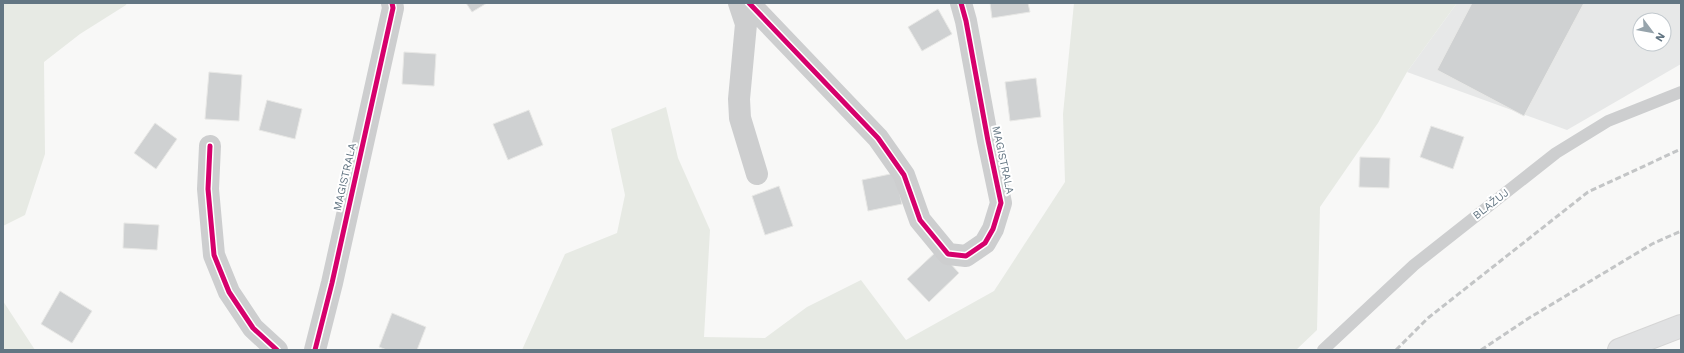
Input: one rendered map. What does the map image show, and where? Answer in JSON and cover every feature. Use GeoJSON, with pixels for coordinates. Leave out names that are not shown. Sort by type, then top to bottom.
{"type":"FeatureCollection","features":[{"type":"Feature","properties":{"kind":"highway"},"geometry":{"type":"LineString","coordinates":[[1619,350],[1681,326]]}},
{"type":"Feature","properties":{"kind":"street"},"geometry":{"type":"LineString","coordinates":[[739,3],[746,24],[739,99],[740,118],[757,174]]}},
{"type":"Feature","properties":{"kind":"street","name":"MAGISTRALA"},"geometry":{"type":"LineString","coordinates":[[749,3],[878,138],[904,175],[920,220],[934,238],[948,254],[966,256],[985,243],[993,230],[1001,203],[966,21],[961,3]]}},
{"type":"Feature","properties":{"kind":"street","name":"MAGISTRALA"},"geometry":{"type":"LineString","coordinates":[[315,350],[332,283],[393,5]]}},
{"type":"Feature","properties":{"kind":"street"},"geometry":{"type":"LineString","coordinates":[[210,146],[208,189],[214,255],[229,292],[253,328],[277,350]]}},
{"type":"Feature","properties":{"kind":"lane","name":"BLAŽUJ"},"geometry":{"type":"LineString","coordinates":[[1323,350],[1414,265],[1556,153],[1608,121],[1681,92]]}},
{"type":"Feature","properties":{"kind":"shaded area"},"geometry":{"type":"Polygon","coordinates":[[[3,3],[127,3],[80,34],[44,62],[45,154],[25,215],[3,226],[3,3]]]}},
{"type":"Feature","properties":{"kind":"shaded area"},"geometry":{"type":"Polygon","coordinates":[[[1074,3],[1457,3],[1407,72],[1378,123],[1320,207],[1317,330],[1296,350],[522,350],[565,254],[617,233],[625,195],[611,129],[666,107],[678,158],[710,230],[704,337],[765,338],[807,307],[861,280],[906,340],[994,291],[1065,182],[1063,114],[1074,3]]]}},
{"type":"Feature","properties":{"kind":"shaded area"},"geometry":{"type":"Polygon","coordinates":[[[1457,3],[1681,3],[1681,64],[1567,130],[1407,72],[1457,3]]]}},
{"type":"Feature","properties":{"kind":"shaded area"},"geometry":{"type":"Polygon","coordinates":[[[3,301],[35,350],[3,350],[3,301]]]}},
{"type":"Feature","properties":{"kind":"building"},"geometry":{"type":"Polygon","coordinates":[[[466,3],[487,3],[472,12],[466,3]]]}},
{"type":"Feature","properties":{"kind":"building"},"geometry":{"type":"Polygon","coordinates":[[[990,3],[1028,3],[1030,12],[992,18],[990,3]]]}},
{"type":"Feature","properties":{"kind":"building"},"geometry":{"type":"Polygon","coordinates":[[[1472,3],[1584,3],[1524,116],[1437,70],[1472,3]]]}},
{"type":"Feature","properties":{"kind":"building"},"geometry":{"type":"Polygon","coordinates":[[[938,9],[952,34],[922,51],[908,27],[938,9]]]}},
{"type":"Feature","properties":{"kind":"building"},"geometry":{"type":"Polygon","coordinates":[[[404,52],[436,54],[434,86],[402,84],[404,52]]]}},
{"type":"Feature","properties":{"kind":"building"},"geometry":{"type":"Polygon","coordinates":[[[209,72],[242,75],[239,121],[205,119],[209,72]]]}},
{"type":"Feature","properties":{"kind":"building"},"geometry":{"type":"Polygon","coordinates":[[[1036,78],[1041,117],[1010,121],[1005,82],[1036,78]]]}},
{"type":"Feature","properties":{"kind":"building"},"geometry":{"type":"Polygon","coordinates":[[[267,100],[302,109],[295,139],[259,130],[267,100]]]}},
{"type":"Feature","properties":{"kind":"building"},"geometry":{"type":"Polygon","coordinates":[[[529,110],[543,145],[508,160],[493,124],[529,110]]]}},
{"type":"Feature","properties":{"kind":"building"},"geometry":{"type":"Polygon","coordinates":[[[155,123],[177,139],[156,169],[134,153],[155,123]]]}},
{"type":"Feature","properties":{"kind":"building"},"geometry":{"type":"Polygon","coordinates":[[[1431,126],[1464,137],[1453,169],[1420,157],[1431,126]]]}},
{"type":"Feature","properties":{"kind":"building"},"geometry":{"type":"Polygon","coordinates":[[[1360,157],[1390,158],[1389,188],[1359,187],[1360,157]]]}},
{"type":"Feature","properties":{"kind":"building"},"geometry":{"type":"Polygon","coordinates":[[[895,173],[902,204],[868,211],[862,180],[895,173]]]}},
{"type":"Feature","properties":{"kind":"building"},"geometry":{"type":"Polygon","coordinates":[[[779,186],[793,226],[765,235],[752,196],[779,186]]]}},
{"type":"Feature","properties":{"kind":"building"},"geometry":{"type":"Polygon","coordinates":[[[124,223],[159,225],[157,250],[123,248],[124,223]]]}},
{"type":"Feature","properties":{"kind":"building"},"geometry":{"type":"Polygon","coordinates":[[[938,250],[959,273],[929,302],[907,279],[938,250]]]}},
{"type":"Feature","properties":{"kind":"building"},"geometry":{"type":"Polygon","coordinates":[[[60,291],[92,311],[72,343],[41,324],[60,291]]]}},
{"type":"Feature","properties":{"kind":"building"},"geometry":{"type":"Polygon","coordinates":[[[392,313],[426,327],[417,350],[387,350],[379,347],[392,313]]]}},
{"type":"Feature","properties":{"kind":"railway"},"geometry":{"type":"LineString","coordinates":[[1396,350],[1428,318],[1588,192],[1681,149]]}},
{"type":"Feature","properties":{"kind":"railway"},"geometry":{"type":"LineString","coordinates":[[1481,350],[1529,318],[1652,244],[1681,231]]}},
{"type":"Feature","properties":{"kind":"cycle path"},"geometry":{"type":"LineString","coordinates":[[315,350],[332,283],[393,8],[392,3]]}},
{"type":"Feature","properties":{"kind":"cycle path"},"geometry":{"type":"LineString","coordinates":[[749,3],[878,138],[904,175],[920,220],[948,254],[966,256],[985,243],[993,229],[1001,203],[966,21],[961,3]]}},
{"type":"Feature","properties":{"kind":"cycle path"},"geometry":{"type":"LineString","coordinates":[[210,146],[208,189],[214,255],[229,292],[253,328],[277,350]]}}]}
